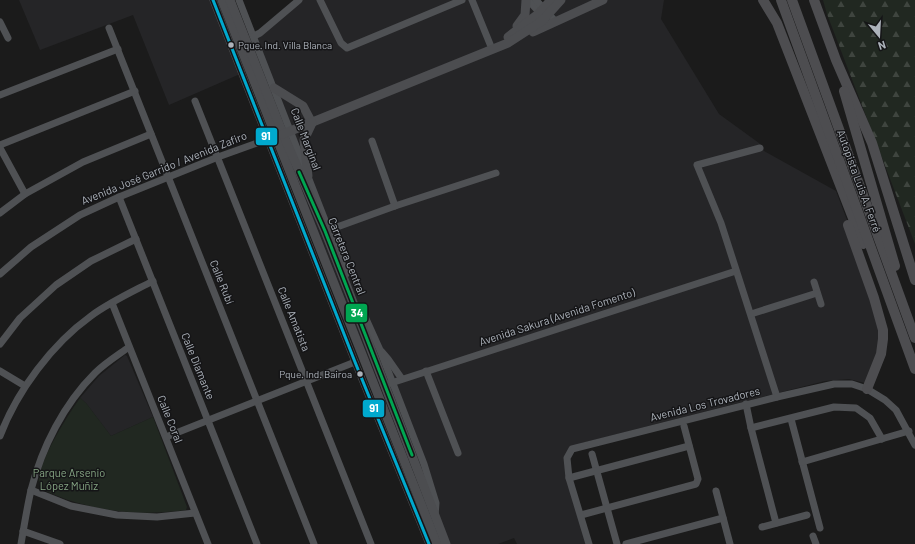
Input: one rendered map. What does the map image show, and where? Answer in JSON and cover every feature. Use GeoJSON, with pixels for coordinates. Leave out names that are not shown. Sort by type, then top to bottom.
{"type":"FeatureCollection","features":[{"type":"Feature","properties":{"kind":"highway"},"geometry":{"type":"LineString","coordinates":[[763,0],[777,23],[881,290],[894,313]]}},
{"type":"Feature","properties":{"kind":"highway","name":"Autopista Luis A. Ferré"},"geometry":{"type":"LineString","coordinates":[[781,0],[915,370]]}},
{"type":"Feature","properties":{"kind":"highway","name":"Autopista Luis A. Ferré"},"geometry":{"type":"LineString","coordinates":[[792,0],[915,338]]}},
{"type":"Feature","properties":{"kind":"highway"},"geometry":{"type":"LineString","coordinates":[[814,0],[836,60],[872,143],[915,280]]}},
{"type":"Feature","properties":{"kind":"highway"},"geometry":{"type":"LineString","coordinates":[[836,60],[895,266],[898,291]]}},
{"type":"Feature","properties":{"kind":"highway"},"geometry":{"type":"LineString","coordinates":[[797,75],[807,110],[882,324],[883,339],[881,354],[867,389]]}},
{"type":"Feature","properties":{"kind":"main road","name":"Carretera Central"},"geometry":{"type":"LineString","coordinates":[[222,0],[246,72],[327,230],[354,306],[389,383],[432,519]]}},
{"type":"Feature","properties":{"kind":"main road","name":"Carretera Central"},"geometry":{"type":"LineString","coordinates":[[230,0],[299,195],[390,425],[444,543]]}},
{"type":"Feature","properties":{"kind":"main road"},"geometry":{"type":"LineString","coordinates":[[511,38],[525,15],[527,0]]}},
{"type":"Feature","properties":{"kind":"main road","name":"Avenida José Garrido / Avenida Zafiro"},"geometry":{"type":"LineString","coordinates":[[548,17],[551,0]]}},
{"type":"Feature","properties":{"kind":"main road","name":"Avenida José Garrido / Avenida Zafiro"},"geometry":{"type":"LineString","coordinates":[[279,135],[312,123],[494,48],[548,17],[561,0]]}},
{"type":"Feature","properties":{"kind":"main road"},"geometry":{"type":"LineString","coordinates":[[548,17],[603,0]]}},
{"type":"Feature","properties":{"kind":"main road"},"geometry":{"type":"LineString","coordinates":[[274,88],[303,106],[312,123],[304,140],[308,176]]}},
{"type":"Feature","properties":{"kind":"main road"},"geometry":{"type":"LineString","coordinates":[[299,195],[308,205],[319,232],[327,230]]}},
{"type":"Feature","properties":{"kind":"main road"},"geometry":{"type":"LineString","coordinates":[[360,347],[370,361],[375,374],[389,383],[385,397],[390,412],[390,425]]}},
{"type":"Feature","properties":{"kind":"street"},"geometry":{"type":"LineString","coordinates":[[213,0],[246,72]]}},
{"type":"Feature","properties":{"kind":"street","name":"Calle Marginal"},"geometry":{"type":"LineString","coordinates":[[240,0],[274,88],[279,135],[308,176],[327,230]]}},
{"type":"Feature","properties":{"kind":"street"},"geometry":{"type":"LineString","coordinates":[[254,36],[260,33],[299,0]]}},
{"type":"Feature","properties":{"kind":"street"},"geometry":{"type":"LineString","coordinates":[[320,0],[340,43],[348,48],[462,0]]}},
{"type":"Feature","properties":{"kind":"street"},"geometry":{"type":"LineString","coordinates":[[472,0],[494,48]]}},
{"type":"Feature","properties":{"kind":"street"},"geometry":{"type":"LineString","coordinates":[[527,0],[548,17]]}},
{"type":"Feature","properties":{"kind":"street"},"geometry":{"type":"LineString","coordinates":[[536,0],[548,17]]}},
{"type":"Feature","properties":{"kind":"street"},"geometry":{"type":"LineString","coordinates":[[0,22],[8,38]]}},
{"type":"Feature","properties":{"kind":"street","name":"Calle Rubí"},"geometry":{"type":"LineString","coordinates":[[110,28],[314,544]]}},
{"type":"Feature","properties":{"kind":"street"},"geometry":{"type":"LineString","coordinates":[[0,95],[118,49]]}},
{"type":"Feature","properties":{"kind":"street"},"geometry":{"type":"LineString","coordinates":[[25,194],[0,146],[134,91]]}},
{"type":"Feature","properties":{"kind":"street","name":"Calle Amatista"},"geometry":{"type":"LineString","coordinates":[[195,101],[372,544]]}},
{"type":"Feature","properties":{"kind":"street"},"geometry":{"type":"LineString","coordinates":[[0,213],[25,194],[83,162],[151,134]]}},
{"type":"Feature","properties":{"kind":"street"},"geometry":{"type":"LineString","coordinates":[[279,135],[355,362],[429,542]]}},
{"type":"Feature","properties":{"kind":"street","name":"Avenida José Garrido / Avenida Zafiro"},"geometry":{"type":"LineString","coordinates":[[0,274],[31,246],[80,215],[168,177],[279,135]]}},
{"type":"Feature","properties":{"kind":"street"},"geometry":{"type":"LineString","coordinates":[[372,142],[395,206]]}},
{"type":"Feature","properties":{"kind":"street"},"geometry":{"type":"LineString","coordinates":[[760,148],[697,165],[721,223],[777,397]]}},
{"type":"Feature","properties":{"kind":"street"},"geometry":{"type":"LineString","coordinates":[[327,230],[496,173]]}},
{"type":"Feature","properties":{"kind":"street","name":"Calle Diamante"},"geometry":{"type":"LineString","coordinates":[[119,197],[257,544]]}},
{"type":"Feature","properties":{"kind":"street"},"geometry":{"type":"LineString","coordinates":[[0,344],[20,318],[56,285],[91,261],[136,239]]}},
{"type":"Feature","properties":{"kind":"street","name":"Avenida Sakura (Avenida Fomento)"},"geometry":{"type":"LineString","coordinates":[[389,383],[736,271]]}},
{"type":"Feature","properties":{"kind":"street"},"geometry":{"type":"LineString","coordinates":[[0,436],[25,386],[57,346],[91,316],[153,281]]}},
{"type":"Feature","properties":{"kind":"street"},"geometry":{"type":"LineString","coordinates":[[814,282],[821,304]]}},
{"type":"Feature","properties":{"kind":"street"},"geometry":{"type":"LineString","coordinates":[[750,314],[817,293]]}},
{"type":"Feature","properties":{"kind":"street","name":"Calle Coral"},"geometry":{"type":"LineString","coordinates":[[112,303],[208,544]]}},
{"type":"Feature","properties":{"kind":"street"},"geometry":{"type":"LineString","coordinates":[[354,306],[362,310],[380,350],[389,383]]}},
{"type":"Feature","properties":{"kind":"street"},"geometry":{"type":"LineString","coordinates":[[21,544],[31,490],[39,463],[50,437],[71,400],[96,372],[129,347]]}},
{"type":"Feature","properties":{"kind":"street"},"geometry":{"type":"LineString","coordinates":[[380,350],[402,379]]}},
{"type":"Feature","properties":{"kind":"street"},"geometry":{"type":"LineString","coordinates":[[166,437],[355,362]]}},
{"type":"Feature","properties":{"kind":"street"},"geometry":{"type":"LineString","coordinates":[[0,370],[25,386]]}},
{"type":"Feature","properties":{"kind":"street"},"geometry":{"type":"LineString","coordinates":[[426,371],[458,453]]}},
{"type":"Feature","properties":{"kind":"street","name":"Avenida Los Trovadores"},"geometry":{"type":"LineString","coordinates":[[588,544],[581,515],[569,478],[567,458],[572,449],[746,404],[834,384],[852,384],[867,389],[885,400],[896,410],[915,444]]}},
{"type":"Feature","properties":{"kind":"street"},"geometry":{"type":"LineString","coordinates":[[746,404],[776,523]]}},
{"type":"Feature","properties":{"kind":"street"},"geometry":{"type":"LineString","coordinates":[[751,428],[834,407],[856,408],[870,418],[882,440]]}},
{"type":"Feature","properties":{"kind":"street"},"geometry":{"type":"LineString","coordinates":[[791,419],[820,528]]}},
{"type":"Feature","properties":{"kind":"street"},"geometry":{"type":"LineString","coordinates":[[581,515],[696,484],[698,479],[684,426]]}},
{"type":"Feature","properties":{"kind":"street"},"geometry":{"type":"LineString","coordinates":[[802,462],[909,432]]}},
{"type":"Feature","properties":{"kind":"street"},"geometry":{"type":"LineString","coordinates":[[569,478],[689,446]]}},
{"type":"Feature","properties":{"kind":"street"},"geometry":{"type":"LineString","coordinates":[[592,454],[617,544]]}},
{"type":"Feature","properties":{"kind":"street"},"geometry":{"type":"LineString","coordinates":[[31,490],[71,506],[117,516],[157,517],[195,513]]}},
{"type":"Feature","properties":{"kind":"street"},"geometry":{"type":"LineString","coordinates":[[716,491],[730,544]]}},
{"type":"Feature","properties":{"kind":"street"},"geometry":{"type":"LineString","coordinates":[[762,527],[807,514]]}},
{"type":"Feature","properties":{"kind":"street"},"geometry":{"type":"LineString","coordinates":[[626,544],[723,518]]}},
{"type":"Feature","properties":{"kind":"street"},"geometry":{"type":"LineString","coordinates":[[429,542],[432,519]]}},
{"type":"Feature","properties":{"kind":"street"},"geometry":{"type":"LineString","coordinates":[[23,531],[60,544]]}},
{"type":"Feature","properties":{"kind":"street"},"geometry":{"type":"LineString","coordinates":[[814,536],[816,544]]}},
{"type":"Feature","properties":{"kind":"shaded area"},"geometry":{"type":"Polygon","coordinates":[[[19,0],[219,0],[247,71],[169,105],[133,15],[40,50],[19,0]]]}},
{"type":"Feature","properties":{"kind":"shaded area"},"geometry":{"type":"Polygon","coordinates":[[[299,0],[540,0],[546,6],[550,0],[664,0],[661,19],[719,114],[759,143],[764,151],[836,191],[874,291],[884,335],[869,384],[849,379],[825,381],[582,443],[567,458],[589,544],[517,544],[514,538],[498,544],[442,544],[241,37],[255,35],[299,0]]]}},
{"type":"Feature","properties":{"kind":"shaded area"},"geometry":{"type":"Polygon","coordinates":[[[125,355],[127,356],[153,417],[111,436],[86,403],[80,398],[99,376],[125,355]]]}},
{"type":"Feature","properties":{"kind":"green space"},"geometry":{"type":"Polygon","coordinates":[[[823,0],[915,0],[915,244],[827,14],[823,0]]]}},
{"type":"Feature","properties":{"kind":"green space","name":"Parque Arsenio López Muñiz"},"geometry":{"type":"Polygon","coordinates":[[[80,398],[86,403],[111,436],[153,417],[187,507],[186,510],[148,513],[112,510],[77,503],[41,489],[39,481],[45,457],[60,429],[80,398]]]}},
{"type":"Feature","properties":{"kind":"transit line","name":"91"},"geometry":{"type":"LineString","coordinates":[[213,0],[355,362],[429,544]]}},
{"type":"Feature","properties":{"kind":"transit line","name":"34"},"geometry":{"type":"LineString","coordinates":[[299,172],[325,231],[412,455]]}},
{"type":"Feature","properties":{"kind":"place","name":"Pque. Ind. Villa Blanca"},"geometry":{"type":"Point","coordinates":[231,45]}},
{"type":"Feature","properties":{"kind":"place","name":"Pque. Ind. Bairoa"},"geometry":{"type":"Point","coordinates":[360,374]}}]}
